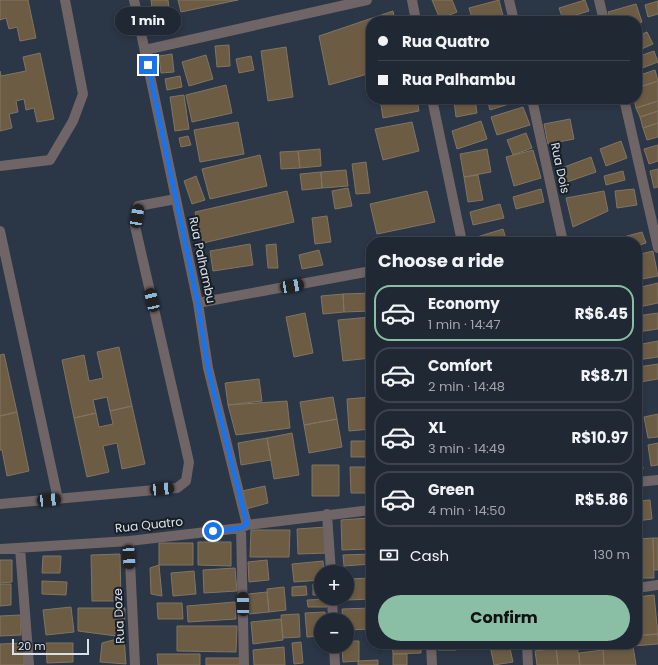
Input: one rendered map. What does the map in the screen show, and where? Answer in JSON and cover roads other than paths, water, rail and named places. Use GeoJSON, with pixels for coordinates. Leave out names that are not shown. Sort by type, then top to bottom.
{"type":"FeatureCollection","features":[{"type":"Feature","properties":{"kind":"street"},"geometry":{"type":"LineString","coordinates":[[0,166],[50,160],[73,121],[83,94],[65,0]]}},
{"type":"Feature","properties":{"kind":"street","name":"Rua Palhambu"},"geometry":{"type":"LineString","coordinates":[[134,0],[198,304],[208,368],[244,526]]}},
{"type":"Feature","properties":{"kind":"street"},"geometry":{"type":"LineString","coordinates":[[145,50],[367,0]]}},
{"type":"Feature","properties":{"kind":"street"},"geometry":{"type":"LineString","coordinates":[[412,0],[415,16]]}},
{"type":"Feature","properties":{"kind":"street"},"geometry":{"type":"LineString","coordinates":[[509,0],[513,16]]}},
{"type":"Feature","properties":{"kind":"street"},"geometry":{"type":"LineString","coordinates":[[599,0],[603,16]]}},
{"type":"Feature","properties":{"kind":"street"},"geometry":{"type":"LineString","coordinates":[[433,104],[461,237]]}},
{"type":"Feature","properties":{"kind":"street","name":"Rua Dois"},"geometry":{"type":"LineString","coordinates":[[533,104],[562,237]]}},
{"type":"Feature","properties":{"kind":"street"},"geometry":{"type":"LineString","coordinates":[[625,104],[658,248]]}},
{"type":"Feature","properties":{"kind":"street"},"geometry":{"type":"LineString","coordinates":[[0,504],[177,488],[186,481],[189,462],[135,226],[138,206],[176,199]]}},
{"type":"Feature","properties":{"kind":"street"},"geometry":{"type":"LineString","coordinates":[[0,231],[58,499]]}},
{"type":"Feature","properties":{"kind":"street"},"geometry":{"type":"LineString","coordinates":[[198,304],[366,272]]}},
{"type":"Feature","properties":{"kind":"street"},"geometry":{"type":"LineString","coordinates":[[642,482],[658,480]]}},
{"type":"Feature","properties":{"kind":"street","name":"Rua Quatro"},"geometry":{"type":"LineString","coordinates":[[0,549],[129,541],[327,514],[366,510]]}},
{"type":"Feature","properties":{"kind":"street"},"geometry":{"type":"LineString","coordinates":[[327,514],[331,565]]}},
{"type":"Feature","properties":{"kind":"street"},"geometry":{"type":"LineString","coordinates":[[244,526],[244,665]]}},
{"type":"Feature","properties":{"kind":"street","name":"Rua Doze"},"geometry":{"type":"LineString","coordinates":[[129,541],[135,665]]}},
{"type":"Feature","properties":{"kind":"street"},"geometry":{"type":"LineString","coordinates":[[20,548],[29,665]]}},
{"type":"Feature","properties":{"kind":"street"},"geometry":{"type":"LineString","coordinates":[[642,587],[658,585]]}},
{"type":"Feature","properties":{"kind":"street"},"geometry":{"type":"LineString","coordinates":[[431,649],[432,665]]}},
{"type":"Feature","properties":{"kind":"street"},"geometry":{"type":"LineString","coordinates":[[527,649],[528,665]]}},
{"type":"Feature","properties":{"kind":"street"},"geometry":{"type":"LineString","coordinates":[[334,653],[335,665]]}}]}
